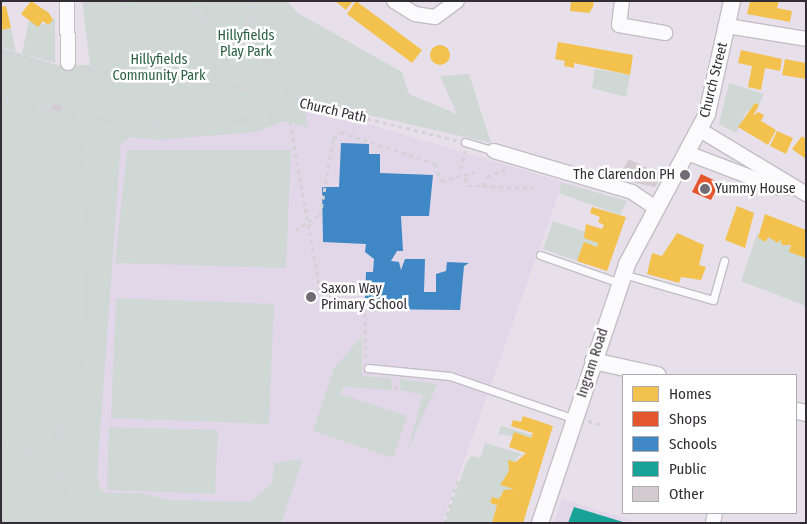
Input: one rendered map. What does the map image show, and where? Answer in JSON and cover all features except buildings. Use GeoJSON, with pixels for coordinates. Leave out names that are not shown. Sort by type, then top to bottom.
{"type":"FeatureCollection","features":[{"type":"Feature","properties":{"kind":"street"},"geometry":{"type":"LineString","coordinates":[[64,65],[67,1]]}},
{"type":"Feature","properties":{"kind":"street"},"geometry":{"type":"LineString","coordinates":[[394,1],[415,14],[435,17],[457,1]]}},
{"type":"Feature","properties":{"kind":"street"},"geometry":{"type":"LineString","coordinates":[[622,1],[619,25],[665,34]]}},
{"type":"Feature","properties":{"kind":"street","name":"Church Street"},"geometry":{"type":"LineString","coordinates":[[656,208],[700,130],[732,1]]}},
{"type":"Feature","properties":{"kind":"street"},"geometry":{"type":"LineString","coordinates":[[727,26],[806,39]]}},
{"type":"Feature","properties":{"kind":"street"},"geometry":{"type":"LineString","coordinates":[[700,130],[790,188],[806,194]]}},
{"type":"Feature","properties":{"kind":"street"},"geometry":{"type":"LineString","coordinates":[[494,151],[632,192],[656,208]]}},
{"type":"Feature","properties":{"kind":"street"},"geometry":{"type":"LineString","coordinates":[[688,153],[779,188],[790,188]]}},
{"type":"Feature","properties":{"kind":"street","name":"Ingram Road"},"geometry":{"type":"LineString","coordinates":[[540,523],[581,420],[593,361],[622,278],[656,208]]}},
{"type":"Feature","properties":{"kind":"street"},"geometry":{"type":"LineString","coordinates":[[593,361],[653,374]]}},
{"type":"Feature","properties":{"kind":"lane"},"geometry":{"type":"LineString","coordinates":[[466,142],[494,151]]}},
{"type":"Feature","properties":{"kind":"lane"},"geometry":{"type":"LineString","coordinates":[[540,255],[622,278],[713,300],[724,261]]}},
{"type":"Feature","properties":{"kind":"lane"},"geometry":{"type":"LineString","coordinates":[[368,368],[450,376],[581,420]]}},
{"type":"Feature","properties":{"kind":"path"},"geometry":{"type":"LineString","coordinates":[[118,1],[150,13],[192,13],[206,7]]}},
{"type":"Feature","properties":{"kind":"path"},"geometry":{"type":"LineString","coordinates":[[206,22],[207,1]]}},
{"type":"Feature","properties":{"kind":"path"},"geometry":{"type":"LineString","coordinates":[[235,39],[237,47],[244,40],[255,38],[250,30],[250,1]]}},
{"type":"Feature","properties":{"kind":"path"},"geometry":{"type":"LineString","coordinates":[[192,13],[272,61]]}},
{"type":"Feature","properties":{"kind":"path"},"geometry":{"type":"LineString","coordinates":[[251,16],[250,24],[272,61],[290,101]]}},
{"type":"Feature","properties":{"kind":"path"},"geometry":{"type":"LineString","coordinates":[[230,35],[250,24]]}},
{"type":"Feature","properties":{"kind":"path"},"geometry":{"type":"LineString","coordinates":[[235,39],[250,30]]}},
{"type":"Feature","properties":{"kind":"path"},"geometry":{"type":"LineString","coordinates":[[237,31],[244,40]]}},
{"type":"Feature","properties":{"kind":"path","name":"Church Path"},"geometry":{"type":"LineString","coordinates":[[1,49],[64,65],[243,88],[290,101],[466,142]]}},
{"type":"Feature","properties":{"kind":"path"},"geometry":{"type":"LineString","coordinates":[[47,111],[64,65]]}},
{"type":"Feature","properties":{"kind":"path"},"geometry":{"type":"LineString","coordinates":[[1,99],[84,118],[206,125],[278,114],[284,99]]}},
{"type":"Feature","properties":{"kind":"path"},"geometry":{"type":"LineString","coordinates":[[73,523],[61,473],[62,429],[80,378],[86,340],[87,220],[80,161],[84,118]]}},
{"type":"Feature","properties":{"kind":"path"},"geometry":{"type":"LineString","coordinates":[[290,122],[323,306],[356,310],[365,306],[364,353]]}},
{"type":"Feature","properties":{"kind":"path"},"geometry":{"type":"LineString","coordinates":[[295,230],[320,215],[333,138],[341,132],[436,164],[441,181],[475,172]]}},
{"type":"Feature","properties":{"kind":"path"},"geometry":{"type":"LineString","coordinates":[[460,169],[466,142]]}},
{"type":"Feature","properties":{"kind":"path"},"geometry":{"type":"LineString","coordinates":[[483,186],[487,177],[509,168]]}},
{"type":"Feature","properties":{"kind":"path"},"geometry":{"type":"LineString","coordinates":[[464,178],[468,186],[533,188]]}},
{"type":"Feature","properties":{"kind":"path"},"geometry":{"type":"LineString","coordinates":[[581,420],[602,425]]}},
{"type":"Feature","properties":{"kind":"path"},"geometry":{"type":"LineString","coordinates":[[25,453],[62,429]]}},
{"type":"Feature","properties":{"kind":"path"},"geometry":{"type":"LineString","coordinates":[[1,442],[61,473]]}},
{"type":"Feature","properties":{"kind":"path"},"geometry":{"type":"LineString","coordinates":[[444,523],[458,479]]}},
{"type":"Feature","properties":{"kind":"path"},"geometry":{"type":"LineString","coordinates":[[1,522],[17,523]]}},
{"type":"Feature","properties":{"kind":"shaded area","name":"Saxon Way Primary School"},"geometry":{"type":"Polygon","coordinates":[[[301,104],[627,201],[620,215],[559,193],[442,523],[262,523],[120,507],[93,486],[109,135],[301,104]]]}},
{"type":"Feature","properties":{"kind":"shaded area"},"geometry":{"type":"Polygon","coordinates":[[[562,499],[635,521],[554,523],[562,499]]]}},
{"type":"Feature","properties":{"kind":"green space","name":"Hillyfields Community Park"},"geometry":{"type":"Polygon","coordinates":[[[82,1],[287,1],[298,13],[402,72],[409,94],[457,114],[440,76],[469,74],[491,143],[303,100],[308,127],[284,121],[256,132],[156,140],[130,137],[121,144],[97,475],[100,488],[105,493],[141,493],[169,500],[250,502],[272,483],[274,463],[303,459],[281,523],[1,523],[1,48],[57,65],[90,65],[82,1]]]}},
{"type":"Feature","properties":{"kind":"green space"},"geometry":{"type":"Polygon","coordinates":[[[55,17],[55,63],[22,54],[29,20],[48,25],[55,17]]]}},
{"type":"Feature","properties":{"kind":"green space"},"geometry":{"type":"Polygon","coordinates":[[[11,28],[16,52],[1,47],[1,30],[11,28]]]}},
{"type":"Feature","properties":{"kind":"green space"},"geometry":{"type":"Polygon","coordinates":[[[595,69],[630,75],[626,97],[592,88],[595,69]]]}},
{"type":"Feature","properties":{"kind":"green space"},"geometry":{"type":"Polygon","coordinates":[[[729,83],[764,94],[759,105],[746,112],[736,133],[719,124],[729,83]]]}},
{"type":"Feature","properties":{"kind":"green space"},"geometry":{"type":"Polygon","coordinates":[[[127,150],[291,150],[286,268],[115,263],[127,150]]]}},
{"type":"Feature","properties":{"kind":"green space"},"geometry":{"type":"Polygon","coordinates":[[[562,183],[627,201],[620,215],[559,193],[562,183]]]}},
{"type":"Feature","properties":{"kind":"green space"},"geometry":{"type":"Polygon","coordinates":[[[553,221],[586,232],[584,238],[598,243],[597,247],[584,243],[577,261],[543,249],[553,221]]]}},
{"type":"Feature","properties":{"kind":"green space"},"geometry":{"type":"Polygon","coordinates":[[[758,231],[758,238],[766,242],[768,237],[778,243],[780,239],[783,245],[791,245],[789,252],[806,258],[806,306],[741,281],[758,231]]]}},
{"type":"Feature","properties":{"kind":"green space"},"geometry":{"type":"Polygon","coordinates":[[[116,298],[274,304],[269,424],[111,418],[116,298]]]}},
{"type":"Feature","properties":{"kind":"green space"},"geometry":{"type":"Polygon","coordinates":[[[362,336],[362,376],[391,378],[392,390],[344,387],[340,394],[407,416],[393,458],[313,431],[334,368],[362,336]]]}},
{"type":"Feature","properties":{"kind":"green space"},"geometry":{"type":"Polygon","coordinates":[[[400,379],[437,384],[407,452],[423,395],[400,390],[400,379]]]}},
{"type":"Feature","properties":{"kind":"green space"},"geometry":{"type":"Polygon","coordinates":[[[501,426],[532,435],[531,438],[498,434],[501,426]]]}},
{"type":"Feature","properties":{"kind":"green space"},"geometry":{"type":"Polygon","coordinates":[[[109,427],[218,430],[215,494],[107,490],[109,427]]]}},
{"type":"Feature","properties":{"kind":"green space"},"geometry":{"type":"Polygon","coordinates":[[[485,443],[525,455],[518,456],[516,462],[508,460],[509,471],[500,485],[514,489],[501,493],[499,499],[492,497],[490,503],[497,505],[492,523],[445,523],[465,466],[471,456],[480,458],[485,443]]]}},
{"type":"Feature","properties":{"kind":"place","name":"The Clarendon PH"},"geometry":{"type":"Point","coordinates":[685,175]}},
{"type":"Feature","properties":{"kind":"place","name":"Yummy House"},"geometry":{"type":"Point","coordinates":[705,189]}},
{"type":"Feature","properties":{"kind":"place","name":"Saxon Way Primary School"},"geometry":{"type":"Point","coordinates":[311,297]}},
{"type":"Feature","properties":{"kind":"park label","name":"Hillyfields Play Park"},"geometry":{"type":"Point","coordinates":[246,44]}}]}
